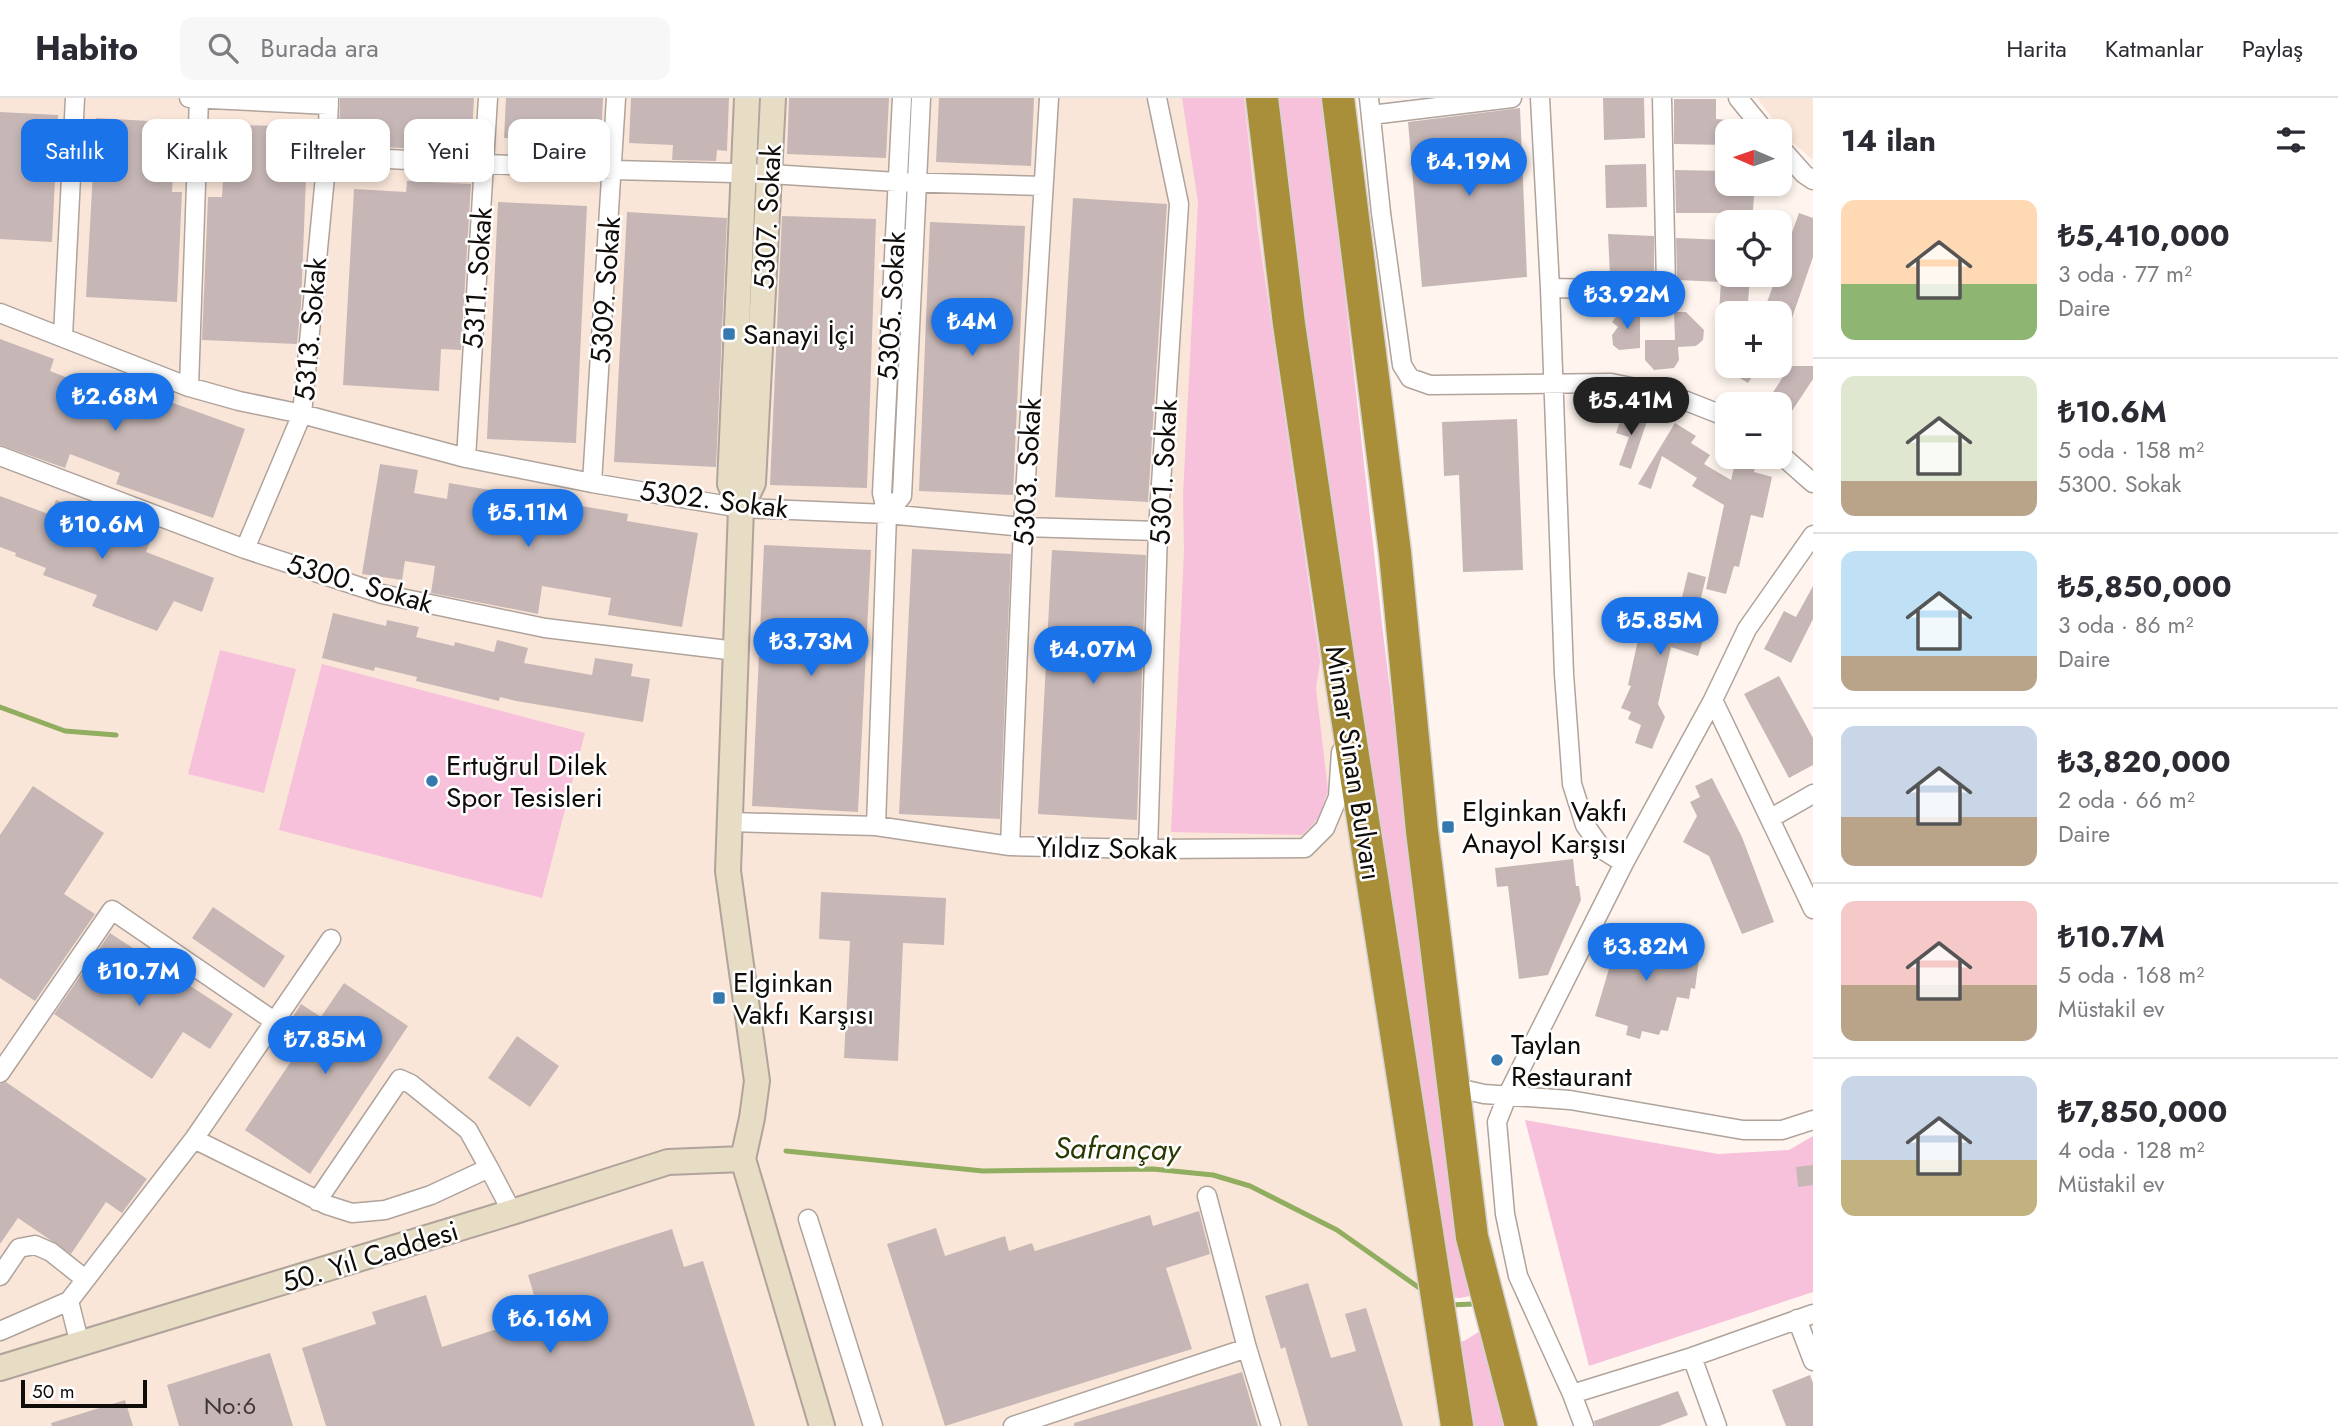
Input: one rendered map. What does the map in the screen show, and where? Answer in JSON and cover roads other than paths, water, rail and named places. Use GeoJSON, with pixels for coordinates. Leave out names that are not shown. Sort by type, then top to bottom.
{"type":"FeatureCollection","features":[{"type":"Feature","properties":{"kind":"highway","name":"Mimar Sinan Bulvarı"},"geometry":{"type":"LineString","coordinates":[[1262,98],[1289,324],[1457,1426]]}},
{"type":"Feature","properties":{"kind":"highway","name":"Mimar Sinan Bulvarı"},"geometry":{"type":"LineString","coordinates":[[1338,98],[1395,553],[1422,831],[1472,1237],[1521,1426]]}},
{"type":"Feature","properties":{"kind":"street"},"geometry":{"type":"LineString","coordinates":[[63,336],[75,98]]}},
{"type":"Feature","properties":{"kind":"street"},"geometry":{"type":"LineString","coordinates":[[189,98],[329,101]]}},
{"type":"Feature","properties":{"kind":"street"},"geometry":{"type":"LineString","coordinates":[[189,387],[199,98]]}},
{"type":"Feature","properties":{"kind":"street","name":"5311. Sokak"},"geometry":{"type":"LineString","coordinates":[[487,119],[488,98]]}},
{"type":"Feature","properties":{"kind":"street","name":"5309. Sokak"},"geometry":{"type":"LineString","coordinates":[[592,483],[616,98]]}},
{"type":"Feature","properties":{"kind":"street","name":"5307. Sokak"},"geometry":{"type":"LineString","coordinates":[[741,508],[730,484],[747,98]]}},
{"type":"Feature","properties":{"kind":"street","name":"5307. Sokak"},"geometry":{"type":"LineString","coordinates":[[741,508],[753,484],[773,98]]}},
{"type":"Feature","properties":{"kind":"street","name":"5305. Sokak"},"geometry":{"type":"LineString","coordinates":[[876,826],[887,514],[882,493],[902,98]]}},
{"type":"Feature","properties":{"kind":"street","name":"5305. Sokak"},"geometry":{"type":"LineString","coordinates":[[887,514],[902,496],[921,98]]}},
{"type":"Feature","properties":{"kind":"street","name":"5303. Sokak"},"geometry":{"type":"LineString","coordinates":[[1010,846],[1023,527],[1049,98]]}},
{"type":"Feature","properties":{"kind":"street","name":"5301. Sokak"},"geometry":{"type":"LineString","coordinates":[[1149,849],[1158,531],[1179,204],[1157,98]]}},
{"type":"Feature","properties":{"kind":"street"},"geometry":{"type":"LineString","coordinates":[[1512,98],[1370,107],[1381,213],[1402,365],[1410,378],[1430,385],[1611,383],[1671,395],[1715,412]]}},
{"type":"Feature","properties":{"kind":"street"},"geometry":{"type":"LineString","coordinates":[[1540,98],[1564,660],[1572,784],[1585,825],[1603,850],[1625,863]]}},
{"type":"Feature","properties":{"kind":"street"},"geometry":{"type":"LineString","coordinates":[[1550,288],[1659,290],[1666,286],[1662,98]]}},
{"type":"Feature","properties":{"kind":"street"},"geometry":{"type":"LineString","coordinates":[[1738,98],[1755,119]]}},
{"type":"Feature","properties":{"kind":"street","name":"5313. Sokak"},"geometry":{"type":"LineString","coordinates":[[328,119],[329,101]]}},
{"type":"Feature","properties":{"kind":"street"},"geometry":{"type":"LineString","coordinates":[[1792,160],[1813,180]]}},
{"type":"Feature","properties":{"kind":"street"},"geometry":{"type":"LineString","coordinates":[[494,164],[769,174],[918,183],[1043,186]]}},
{"type":"Feature","properties":{"kind":"street","name":"5313. Sokak"},"geometry":{"type":"LineString","coordinates":[[245,549],[302,414],[324,182]]}},
{"type":"Feature","properties":{"kind":"street","name":"5311. Sokak"},"geometry":{"type":"LineString","coordinates":[[466,458],[483,182]]}},
{"type":"Feature","properties":{"kind":"street"},"geometry":{"type":"LineString","coordinates":[[1355,248],[1381,213]]}},
{"type":"Feature","properties":{"kind":"street","name":"5302. Sokak"},"geometry":{"type":"LineString","coordinates":[[0,313],[189,387],[466,458],[592,483],[741,508],[887,514],[1023,527],[1158,531]]}},
{"type":"Feature","properties":{"kind":"street","name":"5300. Sokak"},"geometry":{"type":"LineString","coordinates":[[0,456],[245,549],[382,594],[532,626],[736,651]]}},
{"type":"Feature","properties":{"kind":"street"},"geometry":{"type":"LineString","coordinates":[[1792,465],[1813,483]]}},
{"type":"Feature","properties":{"kind":"street"},"geometry":{"type":"LineString","coordinates":[[741,508],[728,871],[757,1081],[743,1159],[822,1426]]}},
{"type":"Feature","properties":{"kind":"street"},"geometry":{"type":"LineString","coordinates":[[1584,1426],[1518,1276],[1505,1214],[1497,1122],[1508,1094],[1625,863],[1713,700],[1747,629],[1813,535]]}},
{"type":"Feature","properties":{"kind":"street","name":"Yıldız Sokak"},"geometry":{"type":"LineString","coordinates":[[730,822],[876,826],[1010,846],[1305,848],[1325,828],[1338,797],[1341,678]]}},
{"type":"Feature","properties":{"kind":"street"},"geometry":{"type":"LineString","coordinates":[[1713,700],[1813,909]]}},
{"type":"Feature","properties":{"kind":"street"},"geometry":{"type":"LineString","coordinates":[[1771,818],[1813,794]]}},
{"type":"Feature","properties":{"kind":"street"},"geometry":{"type":"LineString","coordinates":[[0,1073],[6,1051],[112,910],[274,1021]]}},
{"type":"Feature","properties":{"kind":"street"},"geometry":{"type":"LineString","coordinates":[[3,1328],[69,1301],[194,1139],[331,939]]}},
{"type":"Feature","properties":{"kind":"street"},"geometry":{"type":"LineString","coordinates":[[317,1201],[400,1079],[411,1084],[468,1130],[512,1213]]}},
{"type":"Feature","properties":{"kind":"street"},"geometry":{"type":"LineString","coordinates":[[1453,1087],[1484,1094],[1570,1100],[1743,1130],[1782,1130],[1813,1119]]}},
{"type":"Feature","properties":{"kind":"street"},"geometry":{"type":"LineString","coordinates":[[194,1139],[317,1201],[352,1213],[385,1210],[430,1195],[489,1168]]}},
{"type":"Feature","properties":{"kind":"street","name":"50. Yıl Caddesi"},"geometry":{"type":"LineString","coordinates":[[0,1368],[512,1213],[668,1162],[743,1159]]}},
{"type":"Feature","properties":{"kind":"street"},"geometry":{"type":"LineString","coordinates":[[1207,1196],[1247,1348],[1271,1426]]}},
{"type":"Feature","properties":{"kind":"street"},"geometry":{"type":"LineString","coordinates":[[808,1219],[873,1426]]}},
{"type":"Feature","properties":{"kind":"street"},"geometry":{"type":"LineString","coordinates":[[0,1276],[19,1248],[36,1245],[51,1252],[85,1279]]}},
{"type":"Feature","properties":{"kind":"street"},"geometry":{"type":"LineString","coordinates":[[69,1301],[80,1345]]}},
{"type":"Feature","properties":{"kind":"street"},"geometry":{"type":"LineString","coordinates":[[1572,1394],[1692,1357],[1805,1316],[1813,1361]]}},
{"type":"Feature","properties":{"kind":"street"},"geometry":{"type":"LineString","coordinates":[[1013,1426],[1247,1348]]}},
{"type":"Feature","properties":{"kind":"street"},"geometry":{"type":"LineString","coordinates":[[1692,1357],[1717,1426]]}},
{"type":"Feature","properties":{"kind":"waterway","name":"Safrançay"},"geometry":{"type":"LineString","coordinates":[[0,707],[65,731],[116,735]]}},
{"type":"Feature","properties":{"kind":"waterway","name":"Safrançay"},"geometry":{"type":"LineString","coordinates":[[786,1151],[983,1171],[1153,1169],[1213,1175],[1250,1186],[1337,1230],[1418,1287]]}},
{"type":"Feature","properties":{"kind":"waterway","name":"Safrançay"},"geometry":{"type":"LineString","coordinates":[[1449,1305],[1473,1304]]}},
{"type":"Feature","properties":{"kind":"place","name":"Sanayi İçi"},"geometry":{"type":"Point","coordinates":[729,334]}},
{"type":"Feature","properties":{"kind":"place","name":"Ertuğrul Dilek Spor Tesisleri"},"geometry":{"type":"Point","coordinates":[432,781]}},
{"type":"Feature","properties":{"kind":"place","name":"Elginkan Vakfı Anayol Karşısı"},"geometry":{"type":"Point","coordinates":[1448,827]}},
{"type":"Feature","properties":{"kind":"place","name":"Elginkan Vakfı Karşısı"},"geometry":{"type":"Point","coordinates":[719,998]}},
{"type":"Feature","properties":{"kind":"place","name":"Taylan Restaurant"},"geometry":{"type":"Point","coordinates":[1497,1060]}}]}
